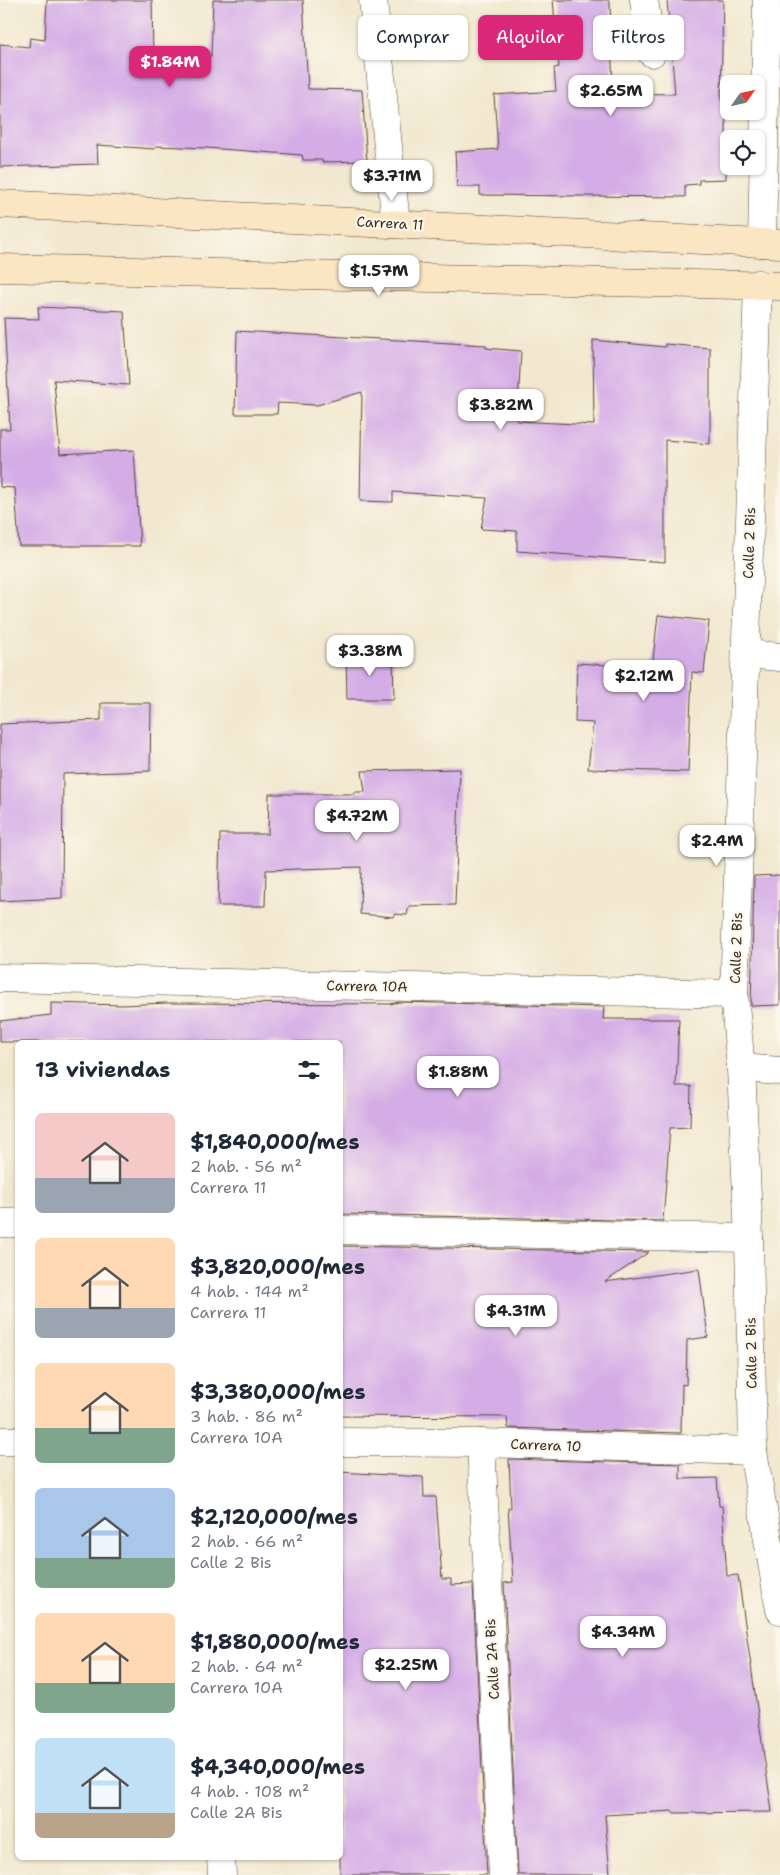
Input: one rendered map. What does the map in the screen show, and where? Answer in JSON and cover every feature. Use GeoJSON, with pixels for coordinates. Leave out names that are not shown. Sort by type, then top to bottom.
{"type":"FeatureCollection","features":[{"type":"Feature","properties":{"kind":"main road","name":"Carrera 11"},"geometry":{"type":"LineString","coordinates":[[0,204],[771,243]]}},
{"type":"Feature","properties":{"kind":"main road"},"geometry":{"type":"LineString","coordinates":[[0,268],[769,284]]}},
{"type":"Feature","properties":{"kind":"street"},"geometry":{"type":"LineString","coordinates":[[373,0],[396,224]]}},
{"type":"Feature","properties":{"kind":"street"},"geometry":{"type":"LineString","coordinates":[[644,0],[646,15]]}},
{"type":"Feature","properties":{"kind":"street"},"geometry":{"type":"LineString","coordinates":[[767,0],[771,243]]}},
{"type":"Feature","properties":{"kind":"street","name":"Calle 2 Bis"},"geometry":{"type":"LineString","coordinates":[[769,284],[746,654],[734,994],[741,1068],[749,1238],[753,1451],[780,1610]]}},
{"type":"Feature","properties":{"kind":"street"},"geometry":{"type":"LineString","coordinates":[[746,654],[780,657]]}},
{"type":"Feature","properties":{"kind":"street","name":"Carrera 10A"},"geometry":{"type":"LineString","coordinates":[[0,978],[734,994]]}},
{"type":"Feature","properties":{"kind":"street"},"geometry":{"type":"LineString","coordinates":[[741,1068],[780,1071]]}},
{"type":"Feature","properties":{"kind":"street"},"geometry":{"type":"LineString","coordinates":[[0,1223],[15,1224]]}},
{"type":"Feature","properties":{"kind":"street"},"geometry":{"type":"LineString","coordinates":[[343,1230],[749,1238]]}},
{"type":"Feature","properties":{"kind":"street"},"geometry":{"type":"LineString","coordinates":[[0,1441],[15,1441]]}},
{"type":"Feature","properties":{"kind":"street","name":"Carrera 10"},"geometry":{"type":"LineString","coordinates":[[343,1442],[481,1443],[753,1451]]}},
{"type":"Feature","properties":{"kind":"street","name":"Calle 2A Bis"},"geometry":{"type":"LineString","coordinates":[[481,1443],[503,1875]]}},
{"type":"Feature","properties":{"kind":"street"},"geometry":{"type":"LineString","coordinates":[[221,1860],[222,1875]]}},
{"type":"Feature","properties":{"kind":"building"},"geometry":{"type":"Polygon","coordinates":[[[47,0],[152,0],[153,59],[211,56],[213,0],[303,0],[308,89],[362,90],[367,161],[322,162],[322,160],[303,160],[302,155],[207,148],[156,146],[155,149],[97,145],[98,164],[0,167],[0,44],[29,47],[30,38],[45,40],[47,0]]]}},
{"type":"Feature","properties":{"kind":"building"},"geometry":{"type":"Polygon","coordinates":[[[553,0],[608,0],[610,3],[610,15],[593,15],[593,60],[612,60],[613,93],[675,94],[672,60],[684,60],[684,15],[668,15],[667,0],[723,0],[720,120],[726,120],[726,130],[720,130],[720,175],[726,175],[726,179],[699,180],[699,184],[685,185],[685,197],[480,195],[480,187],[457,187],[455,152],[498,149],[494,95],[556,91],[554,68],[559,67],[558,60],[583,60],[583,15],[554,15],[553,0]]]}},
{"type":"Feature","properties":{"kind":"building"},"geometry":{"type":"Polygon","coordinates":[[[38,307],[124,311],[129,385],[54,380],[60,454],[134,450],[140,546],[19,546],[15,488],[0,487],[0,429],[10,429],[4,318],[39,319],[38,307]]]}},
{"type":"Feature","properties":{"kind":"building"},"geometry":{"type":"Polygon","coordinates":[[[237,331],[486,345],[486,348],[521,351],[517,421],[594,425],[593,340],[665,347],[665,344],[710,348],[710,444],[665,440],[665,562],[517,551],[517,531],[481,529],[487,498],[393,492],[393,502],[360,501],[362,392],[317,405],[278,403],[277,414],[235,414],[237,331]]]}},
{"type":"Feature","properties":{"kind":"building"},"geometry":{"type":"Polygon","coordinates":[[[658,615],[709,621],[704,673],[692,672],[688,772],[588,769],[593,723],[575,722],[577,663],[652,668],[658,615]]]}},
{"type":"Feature","properties":{"kind":"building"},"geometry":{"type":"Polygon","coordinates":[[[346,655],[393,655],[394,699],[347,699],[346,655]]]}},
{"type":"Feature","properties":{"kind":"building"},"geometry":{"type":"Polygon","coordinates":[[[101,703],[151,703],[150,771],[63,774],[62,898],[0,901],[0,724],[101,720],[101,703]]]}},
{"type":"Feature","properties":{"kind":"building"},"geometry":{"type":"Polygon","coordinates":[[[460,769],[455,905],[409,906],[407,915],[394,914],[394,917],[360,914],[361,867],[266,870],[265,906],[218,906],[220,834],[268,834],[269,794],[355,794],[354,792],[365,792],[362,771],[460,769]]]}},
{"type":"Feature","properties":{"kind":"building"},"geometry":{"type":"Polygon","coordinates":[[[780,875],[780,1005],[751,1006],[754,876],[780,875]]]}},
{"type":"Feature","properties":{"kind":"building"},"geometry":{"type":"Polygon","coordinates":[[[399,1002],[604,1007],[603,1019],[679,1019],[676,1086],[691,1086],[690,1127],[670,1128],[663,1221],[343,1214],[343,1040],[15,1040],[15,1042],[0,1042],[0,1021],[51,1015],[51,1003],[122,1005],[166,1003],[390,1004],[399,1002]]]}},
{"type":"Feature","properties":{"kind":"building"},"geometry":{"type":"Polygon","coordinates":[[[343,1246],[649,1252],[605,1282],[699,1269],[708,1337],[687,1340],[686,1385],[682,1384],[681,1433],[508,1428],[507,1417],[343,1416],[343,1246]]]}},
{"type":"Feature","properties":{"kind":"building"},"geometry":{"type":"Polygon","coordinates":[[[509,1459],[680,1464],[680,1479],[717,1478],[719,1506],[722,1506],[727,1576],[738,1575],[772,1812],[673,1813],[673,1811],[605,1815],[610,1875],[518,1875],[504,1583],[513,1582],[508,1508],[511,1508],[509,1459]]]}},
{"type":"Feature","properties":{"kind":"building"},"geometry":{"type":"Polygon","coordinates":[[[343,1472],[423,1477],[424,1497],[436,1497],[442,1579],[451,1579],[451,1585],[473,1584],[487,1875],[340,1875],[340,1860],[343,1860],[343,1472]]]}}]}
